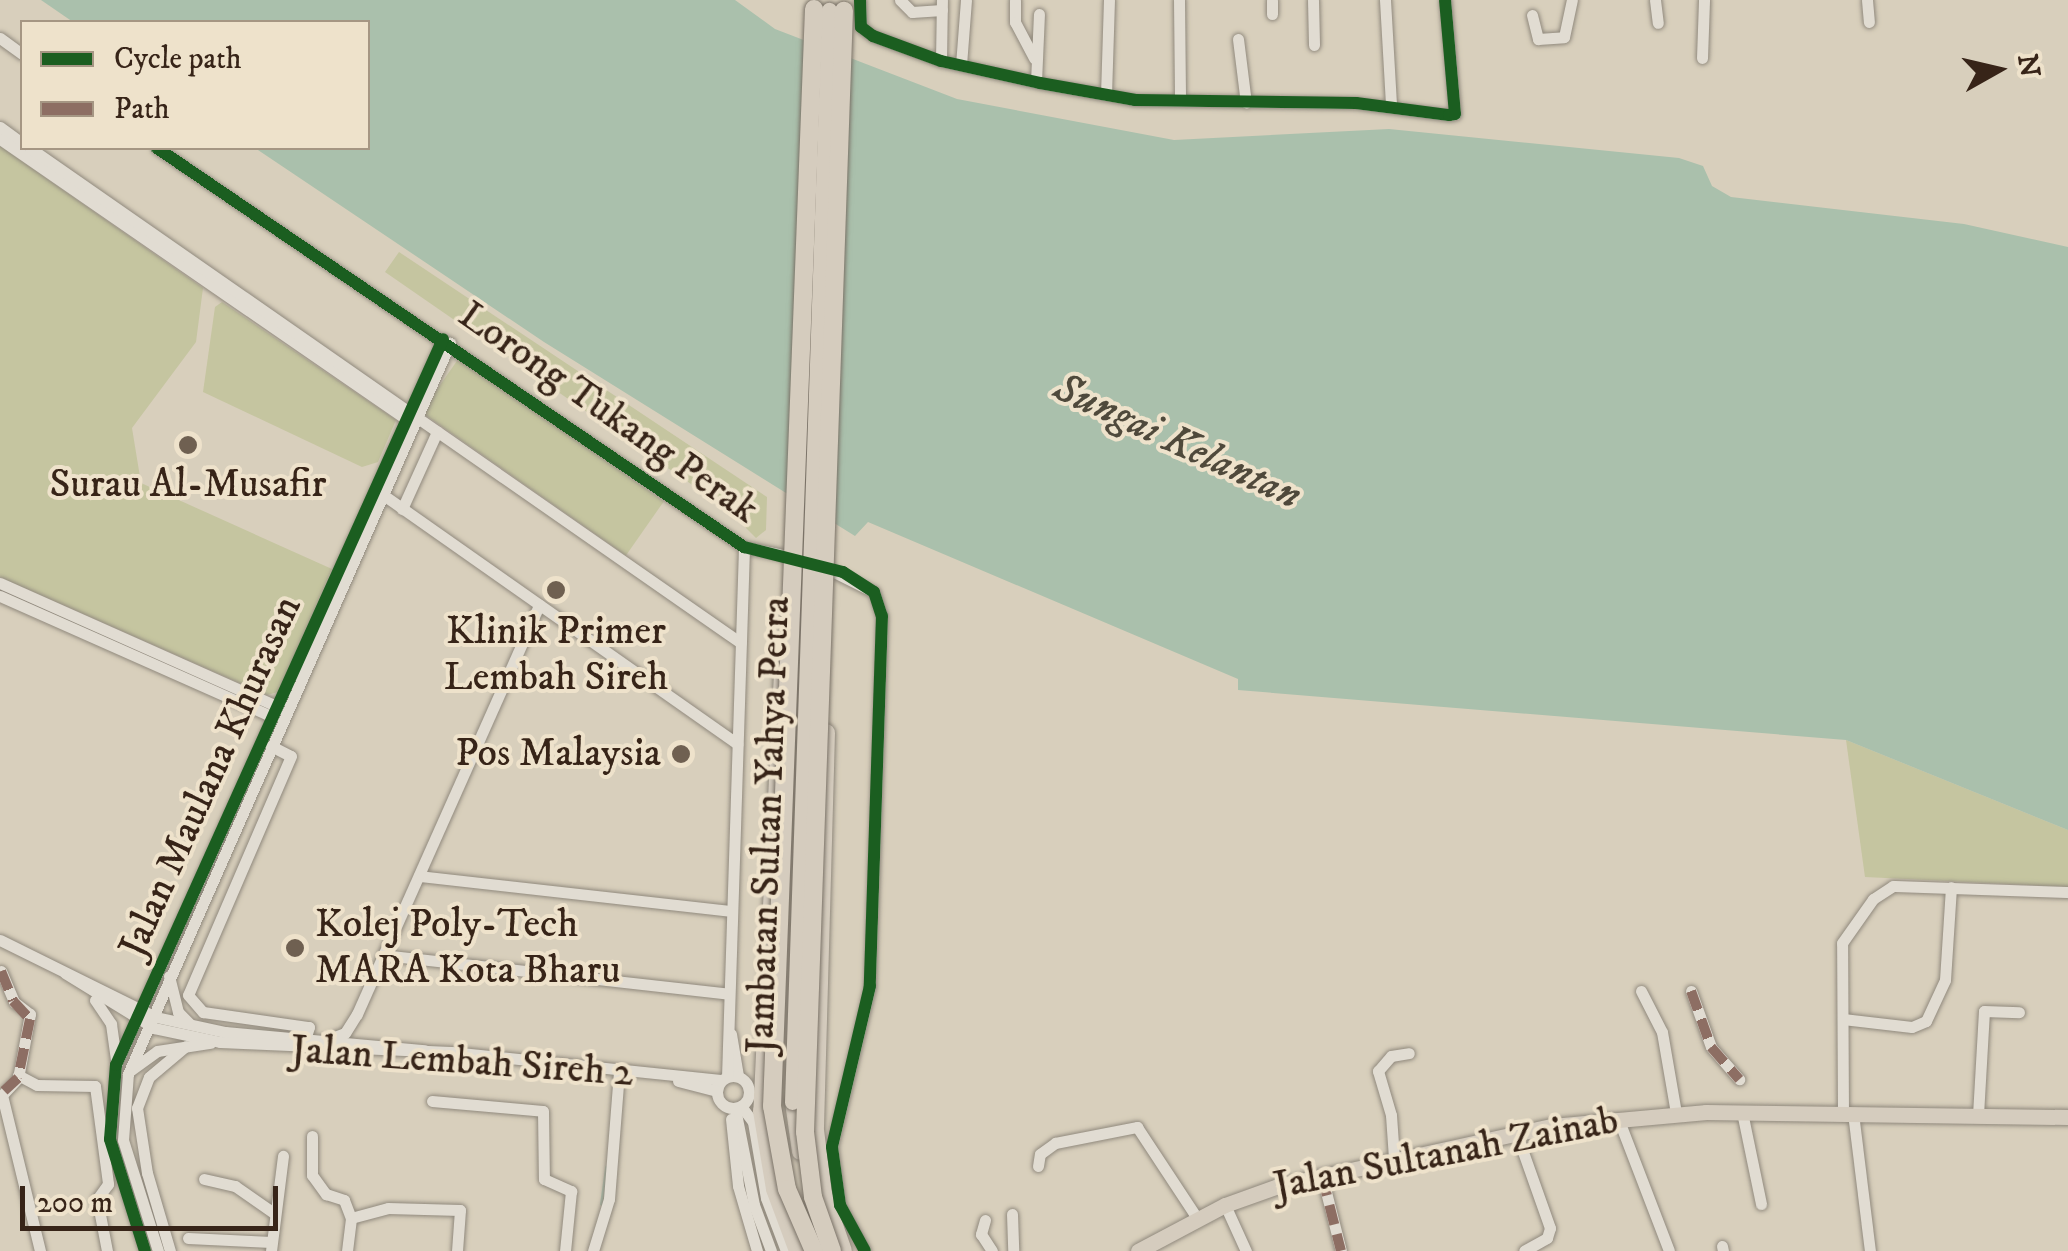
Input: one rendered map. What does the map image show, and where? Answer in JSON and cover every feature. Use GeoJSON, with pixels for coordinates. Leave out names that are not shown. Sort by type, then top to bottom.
{"type":"FeatureCollection","features":[{"type":"Feature","properties":{"kind":"highway","name":"Jambatan Sultan Yahya Petra"},"geometry":{"type":"LineString","coordinates":[[812,1251],[787,1190],[772,1106],[789,647],[834,4]]}},
{"type":"Feature","properties":{"kind":"highway","name":"Jambatan Sultan Yahya Petra"},"geometry":{"type":"LineString","coordinates":[[834,4],[822,648],[805,1132],[812,1197],[837,1251]]}},
{"type":"Feature","properties":{"kind":"highway"},"geometry":{"type":"LineString","coordinates":[[789,647],[776,736],[762,1111],[774,1189],[798,1251]]}},
{"type":"Feature","properties":{"kind":"highway"},"geometry":{"type":"LineString","coordinates":[[822,648],[828,776],[815,1130],[837,1251]]}},
{"type":"Feature","properties":{"kind":"main road","name":"Jambatan Sultan Yahya Petra"},"geometry":{"type":"LineString","coordinates":[[792,1102],[834,4]]}},
{"type":"Feature","properties":{"kind":"main road"},"geometry":{"type":"LineString","coordinates":[[792,1102],[809,1200],[837,1251]]}},
{"type":"Feature","properties":{"kind":"main road"},"geometry":{"type":"LineString","coordinates":[[792,1102],[792,1182],[812,1251]]}},
{"type":"Feature","properties":{"kind":"main road","name":"Jalan Sultanah Zainab"},"geometry":{"type":"LineString","coordinates":[[1138,1251],[1225,1204],[1394,1158],[1516,1132],[1676,1113],[2068,1117]]}},
{"type":"Feature","properties":{"kind":"street"},"geometry":{"type":"LineString","coordinates":[[900,0],[912,12],[942,5],[941,61]]}},
{"type":"Feature","properties":{"kind":"street"},"geometry":{"type":"LineString","coordinates":[[961,65],[966,0]]}},
{"type":"Feature","properties":{"kind":"street"},"geometry":{"type":"LineString","coordinates":[[1016,0],[1015,22],[1034,58]]}},
{"type":"Feature","properties":{"kind":"street"},"geometry":{"type":"LineString","coordinates":[[1106,96],[1109,0]]}},
{"type":"Feature","properties":{"kind":"street"},"geometry":{"type":"LineString","coordinates":[[1179,0],[1180,100]]}},
{"type":"Feature","properties":{"kind":"street"},"geometry":{"type":"LineString","coordinates":[[1272,0],[1272,14]]}},
{"type":"Feature","properties":{"kind":"street"},"geometry":{"type":"LineString","coordinates":[[1313,0],[1314,45]]}},
{"type":"Feature","properties":{"kind":"street"},"geometry":{"type":"LineString","coordinates":[[1385,0],[1392,105]]}},
{"type":"Feature","properties":{"kind":"street"},"geometry":{"type":"LineString","coordinates":[[834,4],[867,33],[941,61],[1106,96],[1246,104],[1392,105],[1454,114],[1445,0]]}},
{"type":"Feature","properties":{"kind":"street"},"geometry":{"type":"LineString","coordinates":[[1532,16],[1538,39],[1564,36],[1572,0]]}},
{"type":"Feature","properties":{"kind":"street"},"geometry":{"type":"LineString","coordinates":[[1655,0],[1658,23]]}},
{"type":"Feature","properties":{"kind":"street"},"geometry":{"type":"LineString","coordinates":[[1702,58],[1704,0]]}},
{"type":"Feature","properties":{"kind":"street"},"geometry":{"type":"LineString","coordinates":[[1866,0],[1869,22]]}},
{"type":"Feature","properties":{"kind":"street"},"geometry":{"type":"LineString","coordinates":[[1036,82],[1034,58],[1039,14]]}},
{"type":"Feature","properties":{"kind":"street"},"geometry":{"type":"LineString","coordinates":[[1238,38],[1246,104]]}},
{"type":"Feature","properties":{"kind":"street"},"geometry":{"type":"LineString","coordinates":[[0,139],[183,258]]}},
{"type":"Feature","properties":{"kind":"street"},"geometry":{"type":"LineString","coordinates":[[33,150],[412,419],[432,429],[740,644]]}},
{"type":"Feature","properties":{"kind":"street","name":"Lorong Tukang Perak"},"geometry":{"type":"LineString","coordinates":[[160,150],[447,341],[744,547],[843,572],[874,592],[882,616],[870,986],[832,1147],[840,1205],[865,1251]]}},
{"type":"Feature","properties":{"kind":"street","name":"Jalan Maulana Khurasan"},"geometry":{"type":"LineString","coordinates":[[158,1251],[122,1140],[128,1074],[156,980],[447,341]]}},
{"type":"Feature","properties":{"kind":"street"},"geometry":{"type":"LineString","coordinates":[[402,509],[432,429]]}},
{"type":"Feature","properties":{"kind":"street"},"geometry":{"type":"LineString","coordinates":[[379,492],[737,744]]}},
{"type":"Feature","properties":{"kind":"street","name":"Jalan Maulana Khurasan"},"geometry":{"type":"LineString","coordinates":[[145,1251],[113,1154],[108,1107],[116,1065],[169,976],[379,492]]}},
{"type":"Feature","properties":{"kind":"street"},"geometry":{"type":"LineString","coordinates":[[744,547],[726,1081],[722,1104],[753,1122],[766,1198],[786,1251]]}},
{"type":"Feature","properties":{"kind":"street"},"geometry":{"type":"LineString","coordinates":[[0,583],[276,712]]}},
{"type":"Feature","properties":{"kind":"street"},"geometry":{"type":"LineString","coordinates":[[0,596],[276,712]]}},
{"type":"Feature","properties":{"kind":"street"},"geometry":{"type":"LineString","coordinates":[[324,1040],[345,1032],[357,1014],[539,605]]}},
{"type":"Feature","properties":{"kind":"street"},"geometry":{"type":"LineString","coordinates":[[271,746],[291,756],[189,985],[196,1009],[309,1027],[305,1039]]}},
{"type":"Feature","properties":{"kind":"street"},"geometry":{"type":"LineString","coordinates":[[418,876],[731,911]]}},
{"type":"Feature","properties":{"kind":"street"},"geometry":{"type":"LineString","coordinates":[[1870,1251],[1848,1113],[1842,943],[1848,926],[1886,889],[1951,887],[2068,892]]}},
{"type":"Feature","properties":{"kind":"street"},"geometry":{"type":"LineString","coordinates":[[1843,1019],[1912,1027],[1926,1022],[1944,980],[1951,887]]}},
{"type":"Feature","properties":{"kind":"street"},"geometry":{"type":"LineString","coordinates":[[0,940],[112,995],[145,1017],[305,1039],[424,1050]]}},
{"type":"Feature","properties":{"kind":"street"},"geometry":{"type":"LineString","coordinates":[[384,955],[728,994]]}},
{"type":"Feature","properties":{"kind":"street"},"geometry":{"type":"LineString","coordinates":[[2,971],[13,1000],[30,1014],[18,1075],[4,1091],[40,1251]]}},
{"type":"Feature","properties":{"kind":"street"},"geometry":{"type":"LineString","coordinates":[[65,973],[89,992],[145,1017],[220,1042]]}},
{"type":"Feature","properties":{"kind":"street"},"geometry":{"type":"LineString","coordinates":[[169,976],[188,1024]]}},
{"type":"Feature","properties":{"kind":"street"},"geometry":{"type":"LineString","coordinates":[[112,995],[134,997],[156,980]]}},
{"type":"Feature","properties":{"kind":"street"},"geometry":{"type":"LineString","coordinates":[[1641,991],[1662,1032],[1676,1113]]}},
{"type":"Feature","properties":{"kind":"street"},"geometry":{"type":"LineString","coordinates":[[1691,991],[1711,1047],[1739,1078]]}},
{"type":"Feature","properties":{"kind":"street"},"geometry":{"type":"LineString","coordinates":[[89,992],[110,1024],[116,1065]]}},
{"type":"Feature","properties":{"kind":"street"},"geometry":{"type":"LineString","coordinates":[[1978,1115],[1984,1011],[2019,1012]]}},
{"type":"Feature","properties":{"kind":"street"},"geometry":{"type":"LineString","coordinates":[[357,1014],[366,1035],[379,1044]]}},
{"type":"Feature","properties":{"kind":"street"},"geometry":{"type":"LineString","coordinates":[[188,1024],[234,1016]]}},
{"type":"Feature","properties":{"kind":"street"},"geometry":{"type":"LineString","coordinates":[[128,1074],[157,1051],[220,1042]]}},
{"type":"Feature","properties":{"kind":"street","name":"Jalan Lembah Sireh 2"},"geometry":{"type":"LineString","coordinates":[[220,1042],[424,1050],[726,1081]]}},
{"type":"Feature","properties":{"kind":"street"},"geometry":{"type":"LineString","coordinates":[[170,1251],[141,1147],[140,1091],[186,1046]]}},
{"type":"Feature","properties":{"kind":"street"},"geometry":{"type":"LineString","coordinates":[[1394,1158],[1391,1115],[1378,1071],[1392,1056],[1409,1053]]}},
{"type":"Feature","properties":{"kind":"street"},"geometry":{"type":"LineString","coordinates":[[594,1251],[608,1199],[619,1072]]}},
{"type":"Feature","properties":{"kind":"street"},"geometry":{"type":"LineString","coordinates":[[18,1075],[40,1085],[95,1086],[108,1184],[98,1196],[107,1251]]}},
{"type":"Feature","properties":{"kind":"street"},"geometry":{"type":"LineString","coordinates":[[726,1081],[748,1088],[736,1111],[738,1186],[758,1251]]}},
{"type":"Feature","properties":{"kind":"street"},"geometry":{"type":"LineString","coordinates":[[432,1101],[543,1111],[544,1179],[570,1191],[565,1251]]}},
{"type":"Feature","properties":{"kind":"street"},"geometry":{"type":"LineString","coordinates":[[736,1111],[754,1205],[771,1251]]}},
{"type":"Feature","properties":{"kind":"street"},"geometry":{"type":"LineString","coordinates":[[1742,1112],[1761,1204]]}},
{"type":"Feature","properties":{"kind":"street"},"geometry":{"type":"LineString","coordinates":[[1618,1118],[1669,1251]]}},
{"type":"Feature","properties":{"kind":"street"},"geometry":{"type":"LineString","coordinates":[[1038,1166],[1040,1154],[1058,1142],[1138,1127],[1197,1218]]}},
{"type":"Feature","properties":{"kind":"street"},"geometry":{"type":"LineString","coordinates":[[1516,1132],[1550,1228],[1547,1238],[1524,1251]]}},
{"type":"Feature","properties":{"kind":"street"},"geometry":{"type":"LineString","coordinates":[[312,1136],[312,1175],[328,1196],[344,1200],[351,1218],[347,1251]]}},
{"type":"Feature","properties":{"kind":"street"},"geometry":{"type":"LineString","coordinates":[[188,1238],[271,1247],[283,1156]]}},
{"type":"Feature","properties":{"kind":"street"},"geometry":{"type":"LineString","coordinates":[[1322,1176],[1341,1251]]}},
{"type":"Feature","properties":{"kind":"street"},"geometry":{"type":"LineString","coordinates":[[204,1179],[236,1186],[275,1214]]}},
{"type":"Feature","properties":{"kind":"street"},"geometry":{"type":"LineString","coordinates":[[1225,1204],[1246,1251]]}},
{"type":"Feature","properties":{"kind":"street"},"geometry":{"type":"LineString","coordinates":[[351,1218],[376,1208],[460,1210],[457,1251]]}},
{"type":"Feature","properties":{"kind":"street"},"geometry":{"type":"LineString","coordinates":[[1012,1214],[1013,1251]]}},
{"type":"Feature","properties":{"kind":"street"},"geometry":{"type":"LineString","coordinates":[[985,1220],[981,1234],[992,1251]]}},
{"type":"Feature","properties":{"kind":"shaded area"},"geometry":{"type":"Polygon","coordinates":[[[0,146],[203,288],[196,342],[132,428],[141,483],[332,569],[278,692],[267,695],[0,577],[0,146]]]}},
{"type":"Feature","properties":{"kind":"shaded area"},"geometry":{"type":"Polygon","coordinates":[[[399,252],[767,497],[766,530],[756,538],[727,509],[385,272],[399,252]]]}},
{"type":"Feature","properties":{"kind":"shaded area"},"geometry":{"type":"Polygon","coordinates":[[[222,302],[396,420],[378,462],[362,467],[203,392],[215,307],[222,302]]]}},
{"type":"Feature","properties":{"kind":"shaded area"},"geometry":{"type":"Polygon","coordinates":[[[459,358],[664,501],[626,555],[421,412],[459,358]]]}},
{"type":"Feature","properties":{"kind":"shaded area"},"geometry":{"type":"Polygon","coordinates":[[[1846,740],[2068,830],[2068,887],[1865,877],[1846,740]]]}},
{"type":"Feature","properties":{"kind":"water","name":"Sungai Kelantan"},"geometry":{"type":"Polygon","coordinates":[[[41,0],[735,0],[775,29],[957,99],[1174,140],[1389,129],[1679,158],[1703,166],[1712,186],[1731,197],[1964,224],[2068,247],[2068,830],[1846,740],[1238,690],[1238,679],[868,522],[855,536],[544,342],[258,150],[370,150],[370,20],[70,20],[41,0]]]}},
{"type":"Feature","properties":{"kind":"waterway"},"geometry":{"type":"LineString","coordinates":[[601,1204],[606,1167]]}},
{"type":"Feature","properties":{"kind":"marked path"},"geometry":{"type":"LineString","coordinates":[[1,971],[13,1001],[30,1019],[18,1078],[4,1091]]}},
{"type":"Feature","properties":{"kind":"marked path"},"geometry":{"type":"LineString","coordinates":[[1691,991],[1711,1047],[1739,1079]]}},
{"type":"Feature","properties":{"kind":"marked path"},"geometry":{"type":"LineString","coordinates":[[1322,1176],[1341,1251]]}},
{"type":"Feature","properties":{"kind":"cycle path"},"geometry":{"type":"LineString","coordinates":[[860,0],[861,27],[873,36],[941,61],[1040,83],[1135,100],[1356,103],[1449,115],[1455,114],[1445,0]]}},
{"type":"Feature","properties":{"kind":"cycle path"},"geometry":{"type":"LineString","coordinates":[[160,150],[744,547],[843,572],[874,592],[882,616],[870,986],[832,1147],[840,1205],[865,1251]]}},
{"type":"Feature","properties":{"kind":"cycle path"},"geometry":{"type":"LineString","coordinates":[[145,1251],[110,1139],[116,1065],[443,339]]}},
{"type":"Feature","properties":{"kind":"place","name":"Surau Al-Musafir"},"geometry":{"type":"Point","coordinates":[188,445]}},
{"type":"Feature","properties":{"kind":"place","name":"Klinik Primer Lembah Sireh"},"geometry":{"type":"Point","coordinates":[556,590]}},
{"type":"Feature","properties":{"kind":"place","name":"Pos Malaysia"},"geometry":{"type":"Point","coordinates":[681,754]}},
{"type":"Feature","properties":{"kind":"place","name":"Kolej Poly-Tech MARA Kota Bharu"},"geometry":{"type":"Point","coordinates":[295,948]}}]}
